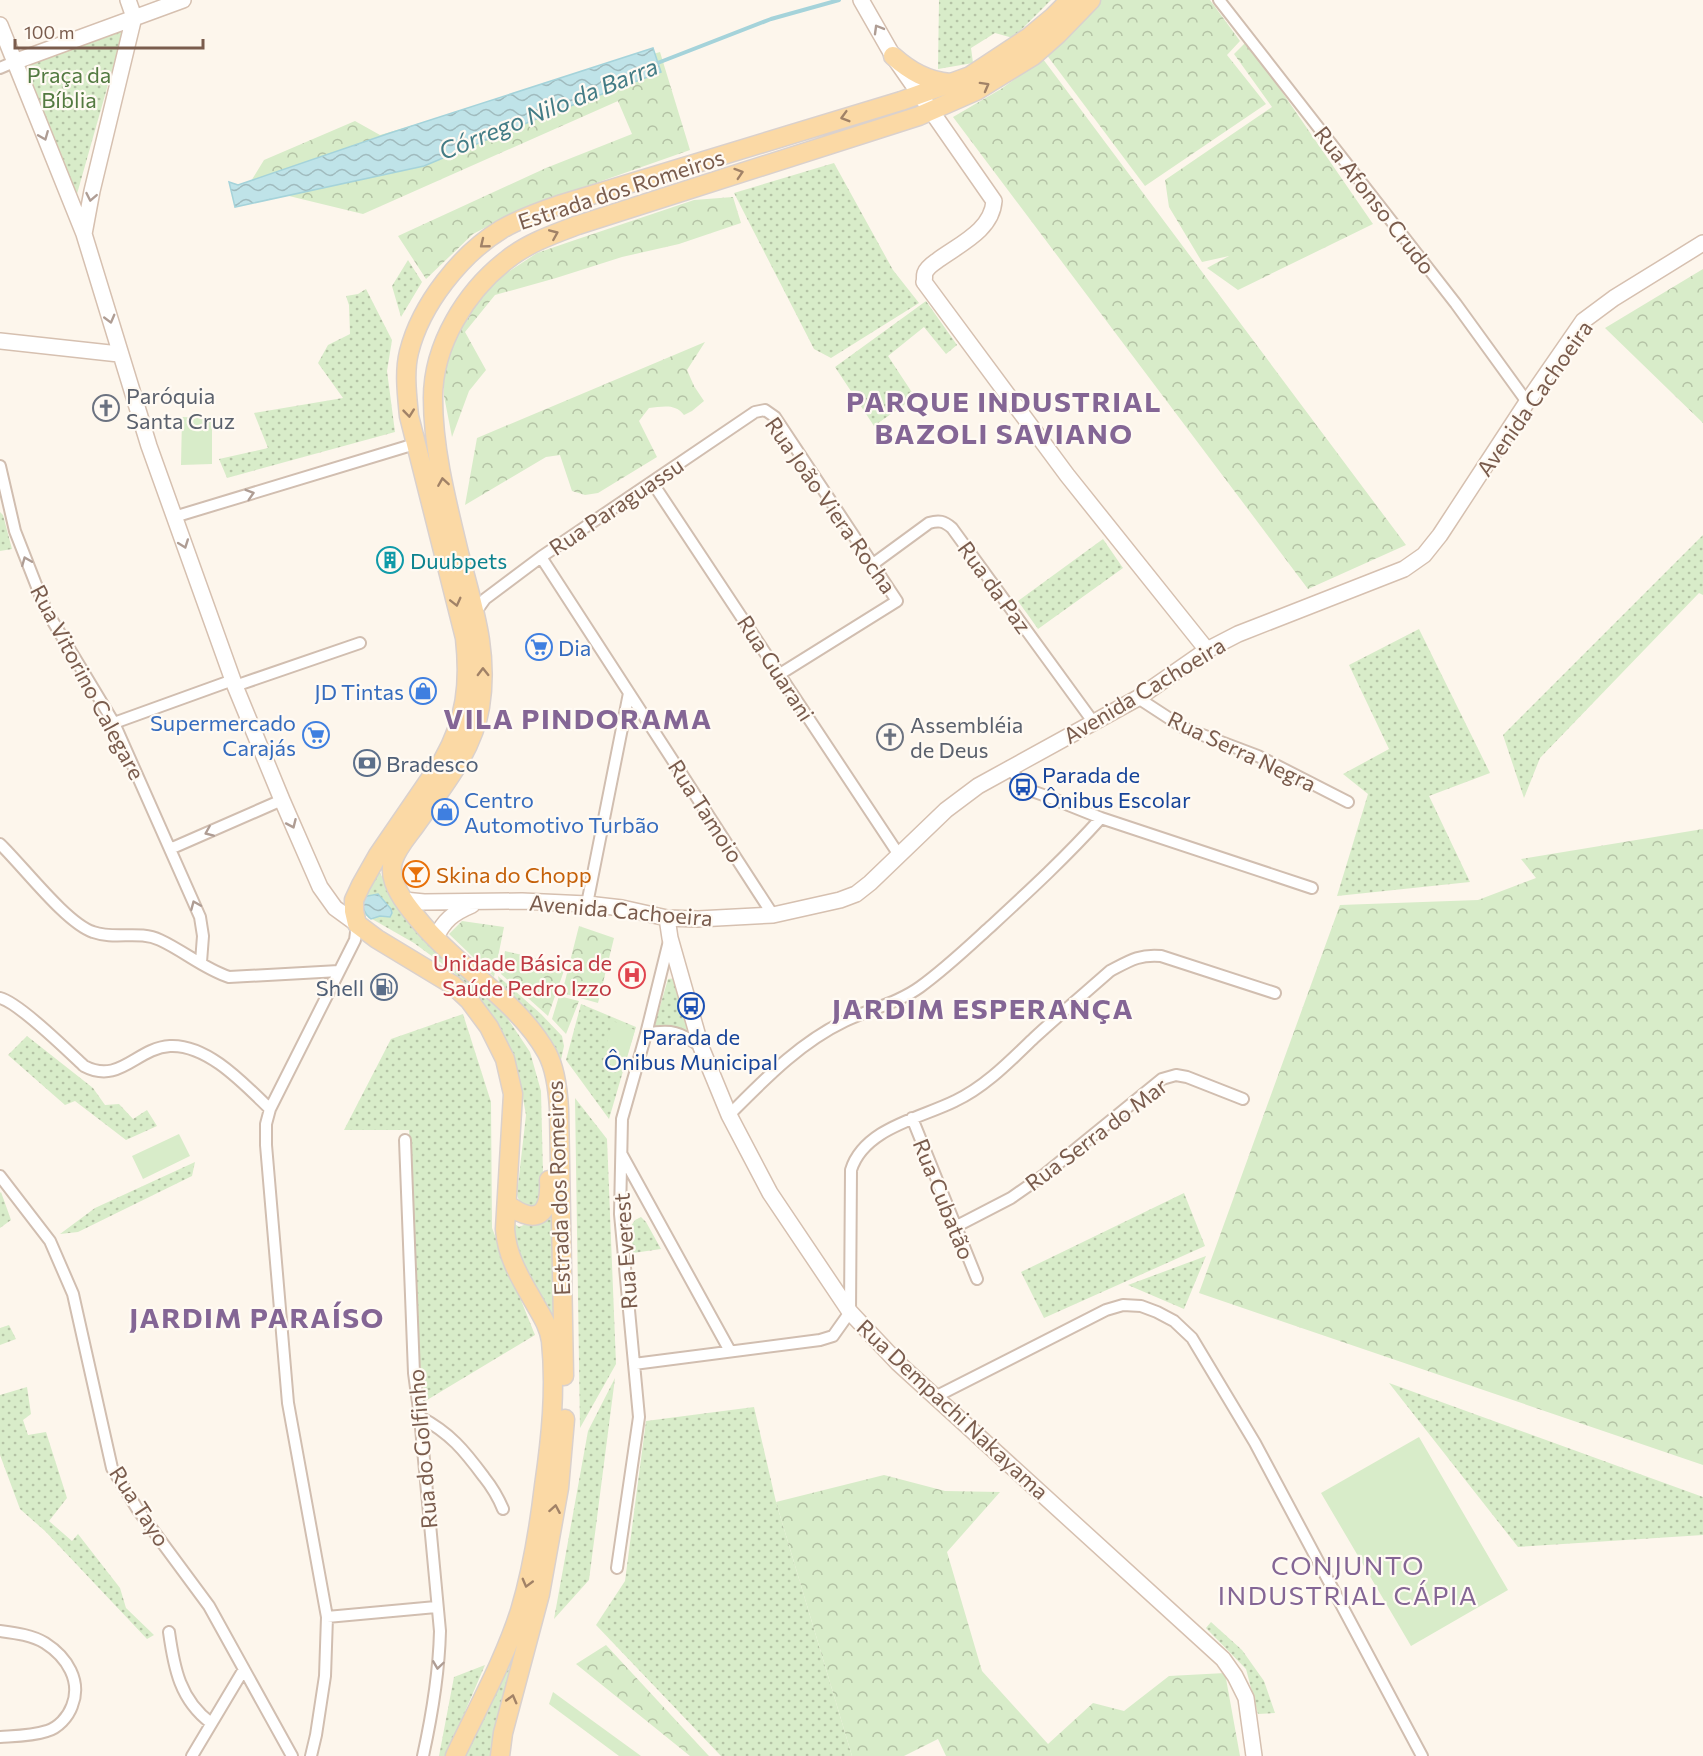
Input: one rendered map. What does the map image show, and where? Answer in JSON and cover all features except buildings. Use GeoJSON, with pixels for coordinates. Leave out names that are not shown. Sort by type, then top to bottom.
{"type":"FeatureCollection","features":[{"type":"Feature","properties":{"kind":"main road","name":"Estrada dos Romeiros"},"geometry":{"type":"LineString","coordinates":[[455,1756],[505,1650],[519,1611],[531,1566],[552,1428],[550,1338],[546,1323],[514,1266],[506,1245],[513,1094],[504,1059],[489,1027],[469,1000],[453,985],[377,939],[357,924],[354,911],[354,900],[378,855],[452,744],[463,714],[467,688],[465,638],[409,416],[406,381],[409,352],[419,322],[437,291],[452,272],[501,230],[562,204],[952,84],[993,63],[1053,17],[1070,0]]}},
{"type":"Feature","properties":{"kind":"main road","name":"Estrada dos Romeiros"},"geometry":{"type":"LineString","coordinates":[[500,1756],[503,1733],[542,1582],[559,1488],[565,1419],[558,1092],[547,1055],[522,1021],[435,939],[404,900],[394,882],[393,862],[401,846],[463,755],[475,729],[483,683],[483,651],[445,495],[434,427],[433,396],[436,370],[444,344],[471,296],[489,275],[509,258],[553,234],[879,129],[976,91],[1033,56],[1091,0]]}},
{"type":"Feature","properties":{"kind":"main road"},"geometry":{"type":"LineString","coordinates":[[893,56],[908,69],[927,79],[952,84]]}},
{"type":"Feature","properties":{"kind":"main road"},"geometry":{"type":"LineString","coordinates":[[879,129],[891,118],[901,101],[905,74]]}},
{"type":"Feature","properties":{"kind":"main road"},"geometry":{"type":"LineString","coordinates":[[507,1204],[526,1215],[539,1214],[546,1208],[550,1198],[546,1096],[542,1074],[522,1021]]}},
{"type":"Feature","properties":{"kind":"street"},"geometry":{"type":"LineString","coordinates":[[84,234],[92,191],[134,17],[128,0]]}},
{"type":"Feature","properties":{"kind":"street"},"geometry":{"type":"LineString","coordinates":[[7,65],[183,0]]}},
{"type":"Feature","properties":{"kind":"street","name":"Rua Afonso Crudo"},"geometry":{"type":"LineString","coordinates":[[1220,0],[1456,304],[1527,402]]}},
{"type":"Feature","properties":{"kind":"street"},"geometry":{"type":"LineString","coordinates":[[862,1],[893,56],[994,201],[993,212],[980,229],[931,264],[925,273],[924,282],[1067,475],[1207,650]]}},
{"type":"Feature","properties":{"kind":"street"},"geometry":{"type":"LineString","coordinates":[[0,25],[7,65],[84,234],[119,354],[174,517],[234,683],[320,887],[335,908],[357,924],[355,940],[270,1109],[266,1124],[288,1403],[327,1617],[328,1642],[325,1676],[311,1756]]}},
{"type":"Feature","properties":{"kind":"street","name":"Avenida Cachoeira"},"geometry":{"type":"LineString","coordinates":[[404,900],[587,904],[622,908],[667,918],[698,919],[773,915],[840,900],[856,894],[870,884],[946,810],[978,786],[1138,698],[1207,650],[1238,634],[1404,569],[1424,555],[1440,535],[1583,321],[1614,298],[1703,243]]}},
{"type":"Feature","properties":{"kind":"street"},"geometry":{"type":"LineString","coordinates":[[0,341],[119,354]]}},
{"type":"Feature","properties":{"kind":"street","name":"Rua Paraguassu"},"geometry":{"type":"LineString","coordinates":[[475,613],[485,599],[541,557],[755,412],[765,410]]}},
{"type":"Feature","properties":{"kind":"street","name":"Rua João Viera Rocha"},"geometry":{"type":"LineString","coordinates":[[765,410],[775,417],[897,601],[780,674]]}},
{"type":"Feature","properties":{"kind":"street"},"geometry":{"type":"LineString","coordinates":[[174,517],[415,444]]}},
{"type":"Feature","properties":{"kind":"street","name":"Rua Vitorino Calegare"},"geometry":{"type":"LineString","coordinates":[[0,466],[15,531],[46,610],[114,723],[200,917],[203,936],[201,962]]}},
{"type":"Feature","properties":{"kind":"street","name":"Rua Guarani"},"geometry":{"type":"LineString","coordinates":[[652,482],[899,855]]}},
{"type":"Feature","properties":{"kind":"street","name":"Rua da Paz"},"geometry":{"type":"LineString","coordinates":[[873,564],[930,523],[937,520],[945,522],[952,528],[1094,723]]}},
{"type":"Feature","properties":{"kind":"street","name":"Rua Tamoio"},"geometry":{"type":"LineString","coordinates":[[541,557],[773,915]]}},
{"type":"Feature","properties":{"kind":"street"},"geometry":{"type":"LineString","coordinates":[[114,723],[360,643]]}},
{"type":"Feature","properties":{"kind":"street"},"geometry":{"type":"LineString","coordinates":[[587,904],[629,693]]}},
{"type":"Feature","properties":{"kind":"street","name":"Rua Serra Negra"},"geometry":{"type":"LineString","coordinates":[[1138,698],[1184,728],[1258,756],[1348,802]]}},
{"type":"Feature","properties":{"kind":"street"},"geometry":{"type":"LineString","coordinates":[[1010,767],[1019,780],[1032,790],[1101,818],[1312,888]]}},
{"type":"Feature","properties":{"kind":"street"},"geometry":{"type":"LineString","coordinates":[[170,849],[282,800]]}},
{"type":"Feature","properties":{"kind":"street"},"geometry":{"type":"LineString","coordinates":[[729,1115],[780,1065],[820,1035],[846,1020],[884,1006],[918,988],[944,969],[1060,863],[1101,818]]}},
{"type":"Feature","properties":{"kind":"street"},"geometry":{"type":"LineString","coordinates":[[0,844],[57,905],[89,931],[101,935],[142,935],[159,939],[201,962],[215,973],[229,977],[339,971]]}},
{"type":"Feature","properties":{"kind":"street","name":"Avenida Cachoeira"},"geometry":{"type":"LineString","coordinates":[[435,939],[447,918],[456,911],[477,903]]}},
{"type":"Feature","properties":{"kind":"street","name":"Rua Dempachi Nakayama"},"geometry":{"type":"LineString","coordinates":[[667,918],[670,938],[701,1047],[729,1115],[770,1193],[850,1312],[898,1363],[1223,1659],[1246,1698],[1254,1756]]}},
{"type":"Feature","properties":{"kind":"street","name":"Rua Everest"},"geometry":{"type":"LineString","coordinates":[[617,1568],[639,1417],[620,1214],[622,1119],[670,938]]}},
{"type":"Feature","properties":{"kind":"street"},"geometry":{"type":"LineString","coordinates":[[634,1364],[820,1340],[833,1336],[850,1312],[851,1170],[854,1159],[860,1151],[893,1126],[957,1101],[994,1075],[1110,971],[1130,960],[1146,955],[1161,956],[1275,993]]}},
{"type":"Feature","properties":{"kind":"street"},"geometry":{"type":"LineString","coordinates":[[0,998],[23,1012],[84,1066],[94,1071],[111,1072],[155,1050],[171,1046],[190,1049],[210,1058],[236,1076],[270,1109]]}},
{"type":"Feature","properties":{"kind":"street"},"geometry":{"type":"LineString","coordinates":[[646,1034],[663,1031],[675,1032],[687,1036],[701,1047]]}},
{"type":"Feature","properties":{"kind":"street","name":"Rua Serra do Mar"},"geometry":{"type":"LineString","coordinates":[[955,1227],[1011,1198],[1044,1175],[1162,1079],[1176,1075],[1187,1077],[1243,1099]]}},
{"type":"Feature","properties":{"kind":"street","name":"Rua Cubatão"},"geometry":{"type":"LineString","coordinates":[[912,1118],[977,1279]]}},
{"type":"Feature","properties":{"kind":"street","name":"Rua do Golfinho"},"geometry":{"type":"LineString","coordinates":[[405,1140],[414,1373],[440,1631],[440,1652],[429,1731],[423,1756]]}},
{"type":"Feature","properties":{"kind":"street"},"geometry":{"type":"LineString","coordinates":[[621,1152],[730,1352]]}},
{"type":"Feature","properties":{"kind":"street","name":"Rua Tayo"},"geometry":{"type":"LineString","coordinates":[[0,1176],[50,1241],[66,1273],[74,1294],[112,1468],[138,1510],[209,1606],[292,1756]]}},
{"type":"Feature","properties":{"kind":"street"},"geometry":{"type":"LineString","coordinates":[[935,1397],[1107,1310],[1123,1305],[1141,1306],[1174,1321],[1192,1338],[1240,1417],[1422,1756]]}},
{"type":"Feature","properties":{"kind":"street"},"geometry":{"type":"LineString","coordinates":[[420,1417],[439,1428],[465,1451],[499,1497],[503,1509]]}},
{"type":"Feature","properties":{"kind":"street"},"geometry":{"type":"LineString","coordinates":[[327,1617],[436,1606]]}},
{"type":"Feature","properties":{"kind":"street"},"geometry":{"type":"LineString","coordinates":[[0,1630],[45,1643],[64,1660],[73,1673],[76,1686],[70,1713],[62,1722],[47,1731],[0,1737]]}},
{"type":"Feature","properties":{"kind":"street"},"geometry":{"type":"LineString","coordinates":[[169,1632],[179,1681],[196,1712],[211,1723]]}},
{"type":"Feature","properties":{"kind":"street"},"geometry":{"type":"LineString","coordinates":[[192,1756],[244,1669]]}},
{"type":"Feature","properties":{"kind":"green space"},"geometry":{"type":"Polygon","coordinates":[[[939,0],[1051,0],[1013,38],[995,33],[971,48],[973,63],[938,69],[939,0]]]}},
{"type":"Feature","properties":{"kind":"green space"},"geometry":{"type":"Polygon","coordinates":[[[1097,0],[1210,0],[1240,41],[1227,55],[1266,104],[1145,186],[1046,54],[1097,0]]]}},
{"type":"Feature","properties":{"kind":"green space","name":"Praça da Bíblia"},"geometry":{"type":"Polygon","coordinates":[[[124,28],[75,201],[24,66],[124,28]]]}},
{"type":"Feature","properties":{"kind":"green space"},"geometry":{"type":"Polygon","coordinates":[[[1247,41],[1373,224],[1238,290],[1207,268],[1229,256],[1202,262],[1169,207],[1165,180],[1272,107],[1234,54],[1247,41]]]}},
{"type":"Feature","properties":{"kind":"green space"},"geometry":{"type":"Polygon","coordinates":[[[660,52],[690,150],[519,210],[473,234],[426,279],[398,236],[546,168],[632,134],[618,101],[363,214],[248,186],[264,160],[355,121],[380,135],[660,52]]]}},
{"type":"Feature","properties":{"kind":"green space"},"geometry":{"type":"Polygon","coordinates":[[[1043,59],[1406,545],[1308,589],[953,117],[1001,89],[1043,59]]]}},
{"type":"Feature","properties":{"kind":"green space"},"geometry":{"type":"Polygon","coordinates":[[[834,163],[893,270],[919,303],[831,358],[814,349],[734,193],[834,163]]]}},
{"type":"Feature","properties":{"kind":"green space"},"geometry":{"type":"Polygon","coordinates":[[[733,197],[741,223],[679,244],[622,257],[495,295],[465,332],[486,370],[469,391],[452,437],[444,396],[444,363],[458,330],[494,281],[537,253],[694,200],[733,197]]]}},
{"type":"Feature","properties":{"kind":"green space"},"geometry":{"type":"Polygon","coordinates":[[[408,260],[422,282],[401,317],[392,286],[408,260]]]}},
{"type":"Feature","properties":{"kind":"green space"},"geometry":{"type":"Polygon","coordinates":[[[1703,269],[1703,423],[1605,328],[1703,269]]]}},
{"type":"Feature","properties":{"kind":"green space"},"geometry":{"type":"Polygon","coordinates":[[[366,289],[392,340],[387,371],[395,432],[227,478],[219,459],[268,448],[254,413],[343,398],[318,363],[328,345],[350,334],[349,305],[346,296],[358,294],[366,289]]]}},
{"type":"Feature","properties":{"kind":"green space"},"geometry":{"type":"Polygon","coordinates":[[[926,301],[957,345],[946,354],[924,327],[888,356],[915,397],[874,426],[835,367],[926,301]]]}},
{"type":"Feature","properties":{"kind":"green space"},"geometry":{"type":"Polygon","coordinates":[[[705,342],[687,370],[704,401],[684,415],[672,407],[649,408],[639,421],[657,457],[598,493],[585,495],[572,491],[560,455],[546,457],[465,505],[477,438],[705,342]]]}},
{"type":"Feature","properties":{"kind":"green space"},"geometry":{"type":"Polygon","coordinates":[[[182,417],[212,418],[212,464],[181,465],[182,417]]]}},
{"type":"Feature","properties":{"kind":"green space"},"geometry":{"type":"Polygon","coordinates":[[[0,512],[3,515],[12,549],[0,551],[0,512]]]}},
{"type":"Feature","properties":{"kind":"green space"},"geometry":{"type":"Polygon","coordinates":[[[1703,535],[1703,595],[1699,593],[1540,758],[1524,798],[1503,735],[1703,535]]]}},
{"type":"Feature","properties":{"kind":"green space"},"geometry":{"type":"Polygon","coordinates":[[[1103,539],[1123,568],[1038,629],[1018,601],[1103,539]]]}},
{"type":"Feature","properties":{"kind":"green space"},"geometry":{"type":"Polygon","coordinates":[[[1419,629],[1490,773],[1429,796],[1470,882],[1337,896],[1368,794],[1343,774],[1389,749],[1349,665],[1419,629]]]}},
{"type":"Feature","properties":{"kind":"green space"},"geometry":{"type":"Polygon","coordinates":[[[1703,829],[1703,1465],[1199,1293],[1340,905],[1478,900],[1536,878],[1521,859],[1703,829]]]}},
{"type":"Feature","properties":{"kind":"green space"},"geometry":{"type":"Polygon","coordinates":[[[379,871],[390,892],[449,964],[506,1016],[530,1052],[541,1091],[543,1175],[539,1202],[532,1206],[522,1204],[517,1194],[526,1115],[519,1076],[508,1045],[494,1018],[473,991],[452,971],[414,943],[365,915],[363,909],[370,874],[379,871]]]}},
{"type":"Feature","properties":{"kind":"green space"},"geometry":{"type":"Polygon","coordinates":[[[462,921],[504,927],[494,977],[449,934],[462,921]]]}},
{"type":"Feature","properties":{"kind":"green space"},"geometry":{"type":"Polygon","coordinates":[[[579,926],[614,938],[598,1003],[562,993],[579,926]]]}},
{"type":"Feature","properties":{"kind":"green space"},"geometry":{"type":"Polygon","coordinates":[[[505,951],[566,965],[548,1016],[501,974],[505,951]]]}},
{"type":"Feature","properties":{"kind":"green space"},"geometry":{"type":"Polygon","coordinates":[[[498,976],[562,1036],[564,1046],[561,1060],[555,1067],[500,988],[498,976]]]}},
{"type":"Feature","properties":{"kind":"green space"},"geometry":{"type":"Polygon","coordinates":[[[677,978],[689,1030],[654,1027],[668,979],[677,978]]]}},
{"type":"Feature","properties":{"kind":"green space"},"geometry":{"type":"Polygon","coordinates":[[[559,996],[579,1001],[566,1034],[552,1019],[559,996]]]}},
{"type":"Feature","properties":{"kind":"green space"},"geometry":{"type":"Polygon","coordinates":[[[581,1004],[636,1027],[609,1119],[566,1060],[581,1004]]]}},
{"type":"Feature","properties":{"kind":"green space"},"geometry":{"type":"Polygon","coordinates":[[[463,1014],[491,1102],[492,1228],[535,1335],[422,1403],[409,1130],[344,1130],[391,1039],[463,1014]]]}},
{"type":"Feature","properties":{"kind":"green space"},"geometry":{"type":"Polygon","coordinates":[[[613,1021],[635,1030],[624,1066],[603,1058],[613,1021]]]}},
{"type":"Feature","properties":{"kind":"green space"},"geometry":{"type":"Polygon","coordinates":[[[27,1036],[93,1088],[105,1105],[119,1104],[133,1119],[147,1110],[157,1126],[126,1140],[75,1101],[65,1105],[8,1055],[27,1036]]]}},
{"type":"Feature","properties":{"kind":"green space"},"geometry":{"type":"Polygon","coordinates":[[[575,1098],[607,1139],[616,1364],[580,1428],[575,1098]]]}},
{"type":"Feature","properties":{"kind":"green space"},"geometry":{"type":"Polygon","coordinates":[[[179,1134],[190,1156],[143,1179],[132,1156],[179,1134]]]}},
{"type":"Feature","properties":{"kind":"green space"},"geometry":{"type":"Polygon","coordinates":[[[195,1162],[192,1176],[78,1232],[60,1234],[95,1208],[195,1162]]]}},
{"type":"Feature","properties":{"kind":"green space"},"geometry":{"type":"Polygon","coordinates":[[[0,1193],[11,1220],[0,1228],[0,1193]]]}},
{"type":"Feature","properties":{"kind":"green space"},"geometry":{"type":"Polygon","coordinates":[[[1184,1193],[1205,1246],[1044,1318],[1021,1272],[1184,1193]]]}},
{"type":"Feature","properties":{"kind":"green space"},"geometry":{"type":"Polygon","coordinates":[[[553,1212],[555,1324],[551,1325],[512,1242],[511,1221],[519,1227],[553,1212]]]}},
{"type":"Feature","properties":{"kind":"green space"},"geometry":{"type":"Polygon","coordinates":[[[641,1217],[661,1249],[633,1253],[631,1226],[641,1217]]]}},
{"type":"Feature","properties":{"kind":"green space"},"geometry":{"type":"Polygon","coordinates":[[[1206,1256],[1184,1309],[1128,1285],[1206,1256]]]}},
{"type":"Feature","properties":{"kind":"green space"},"geometry":{"type":"Polygon","coordinates":[[[9,1325],[16,1339],[0,1345],[0,1328],[9,1325]]]}},
{"type":"Feature","properties":{"kind":"green space"},"geometry":{"type":"Polygon","coordinates":[[[615,1378],[589,1580],[554,1619],[588,1431],[615,1378]]]}},
{"type":"Feature","properties":{"kind":"green space"},"geometry":{"type":"Polygon","coordinates":[[[1389,1383],[1703,1497],[1703,1535],[1518,1547],[1389,1383]]]}},
{"type":"Feature","properties":{"kind":"green space"},"geometry":{"type":"Polygon","coordinates":[[[27,1387],[31,1414],[23,1420],[28,1435],[46,1432],[67,1498],[49,1521],[72,1541],[78,1534],[120,1588],[126,1608],[154,1635],[147,1639],[45,1531],[20,1509],[0,1455],[0,1395],[27,1387]]]}},
{"type":"Feature","properties":{"kind":"green space"},"geometry":{"type":"Polygon","coordinates":[[[754,1407],[776,1502],[852,1756],[721,1756],[596,1625],[625,1581],[646,1421],[754,1407]]]}},
{"type":"Feature","properties":{"kind":"green space"},"geometry":{"type":"Polygon","coordinates":[[[1419,1437],[1508,1590],[1411,1646],[1321,1493],[1419,1437]]]}},
{"type":"Feature","properties":{"kind":"green space"},"geometry":{"type":"Polygon","coordinates":[[[884,1475],[945,1491],[1000,1492],[947,1552],[982,1671],[1048,1744],[1093,1703],[1124,1711],[1169,1676],[1225,1673],[1240,1756],[946,1756],[938,1739],[904,1756],[852,1756],[776,1502],[884,1475]]]}},
{"type":"Feature","properties":{"kind":"green space"},"geometry":{"type":"Polygon","coordinates":[[[526,1616],[493,1756],[460,1756],[526,1616]]]}},
{"type":"Feature","properties":{"kind":"green space"},"geometry":{"type":"Polygon","coordinates":[[[1211,1622],[1242,1650],[1264,1681],[1275,1713],[1258,1714],[1246,1669],[1206,1628],[1211,1622]]]}},
{"type":"Feature","properties":{"kind":"green space"},"geometry":{"type":"Polygon","coordinates":[[[606,1645],[709,1756],[690,1756],[576,1664],[606,1645]]]}},
{"type":"Feature","properties":{"kind":"green space"},"geometry":{"type":"Polygon","coordinates":[[[485,1665],[446,1756],[439,1756],[454,1677],[485,1665]]]}},
{"type":"Feature","properties":{"kind":"green space"},"geometry":{"type":"Polygon","coordinates":[[[553,1692],[641,1756],[619,1756],[549,1704],[553,1692]]]}},
{"type":"Feature","properties":{"kind":"water"},"geometry":{"type":"Polygon","coordinates":[[[653,48],[661,72],[541,117],[424,166],[235,207],[229,182],[238,185],[653,48]]]}},
{"type":"Feature","properties":{"kind":"water"},"geometry":{"type":"Polygon","coordinates":[[[378,894],[392,913],[390,917],[380,916],[371,919],[365,912],[362,897],[378,894]]]}},
{"type":"Feature","properties":{"kind":"waterway","name":"Córrego Nilo da Barra"},"geometry":{"type":"LineString","coordinates":[[655,64],[771,19],[839,0]]}},
{"type":"Feature","properties":{"kind":"place","name":"Paróquia Santa Cruz"},"geometry":{"type":"Point","coordinates":[106,408]}},
{"type":"Feature","properties":{"kind":"place","name":"Duubpets"},"geometry":{"type":"Point","coordinates":[390,560]}},
{"type":"Feature","properties":{"kind":"place","name":"Dia"},"geometry":{"type":"Point","coordinates":[539,647]}},
{"type":"Feature","properties":{"kind":"place","name":"JD Tintas"},"geometry":{"type":"Point","coordinates":[423,691]}},
{"type":"Feature","properties":{"kind":"place","name":"Supermercado Carajás"},"geometry":{"type":"Point","coordinates":[316,735]}},
{"type":"Feature","properties":{"kind":"place","name":"Assembléia de Deus"},"geometry":{"type":"Point","coordinates":[890,737]}},
{"type":"Feature","properties":{"kind":"place","name":"Bradesco"},"geometry":{"type":"Point","coordinates":[367,763]}},
{"type":"Feature","properties":{"kind":"place","name":"Parada de Ônibus Escolar"},"geometry":{"type":"Point","coordinates":[1023,787]}},
{"type":"Feature","properties":{"kind":"place","name":"Centro Automotivo Turbão"},"geometry":{"type":"Point","coordinates":[445,812]}},
{"type":"Feature","properties":{"kind":"place","name":"Skina do Chopp"},"geometry":{"type":"Point","coordinates":[416,874]}},
{"type":"Feature","properties":{"kind":"place","name":"Unidade Básica de Saúde Pedro Izzo"},"geometry":{"type":"Point","coordinates":[632,975]}},
{"type":"Feature","properties":{"kind":"place","name":"Shell"},"geometry":{"type":"Point","coordinates":[384,987]}},
{"type":"Feature","properties":{"kind":"place","name":"Parada de Ônibus Municipal"},"geometry":{"type":"Point","coordinates":[691,1006]}},
{"type":"Feature","properties":{"kind":"district","name":"PARQUE INDUSTRIAL BAZOLI SAVIANO"},"geometry":{"type":"Point","coordinates":[1004,417]}},
{"type":"Feature","properties":{"kind":"district","name":"VILA PINDORAMA"},"geometry":{"type":"Point","coordinates":[578,718]}},
{"type":"Feature","properties":{"kind":"district","name":"JARDIM ESPERANÇA"},"geometry":{"type":"Point","coordinates":[983,1008]}},
{"type":"Feature","properties":{"kind":"district","name":"JARDIM PARAÍSO"},"geometry":{"type":"Point","coordinates":[257,1317]}},
{"type":"Feature","properties":{"kind":"district","name":"CONJUNTO INDUSTRIAL CÁPIA"},"geometry":{"type":"Point","coordinates":[1348,1579]}}]}
